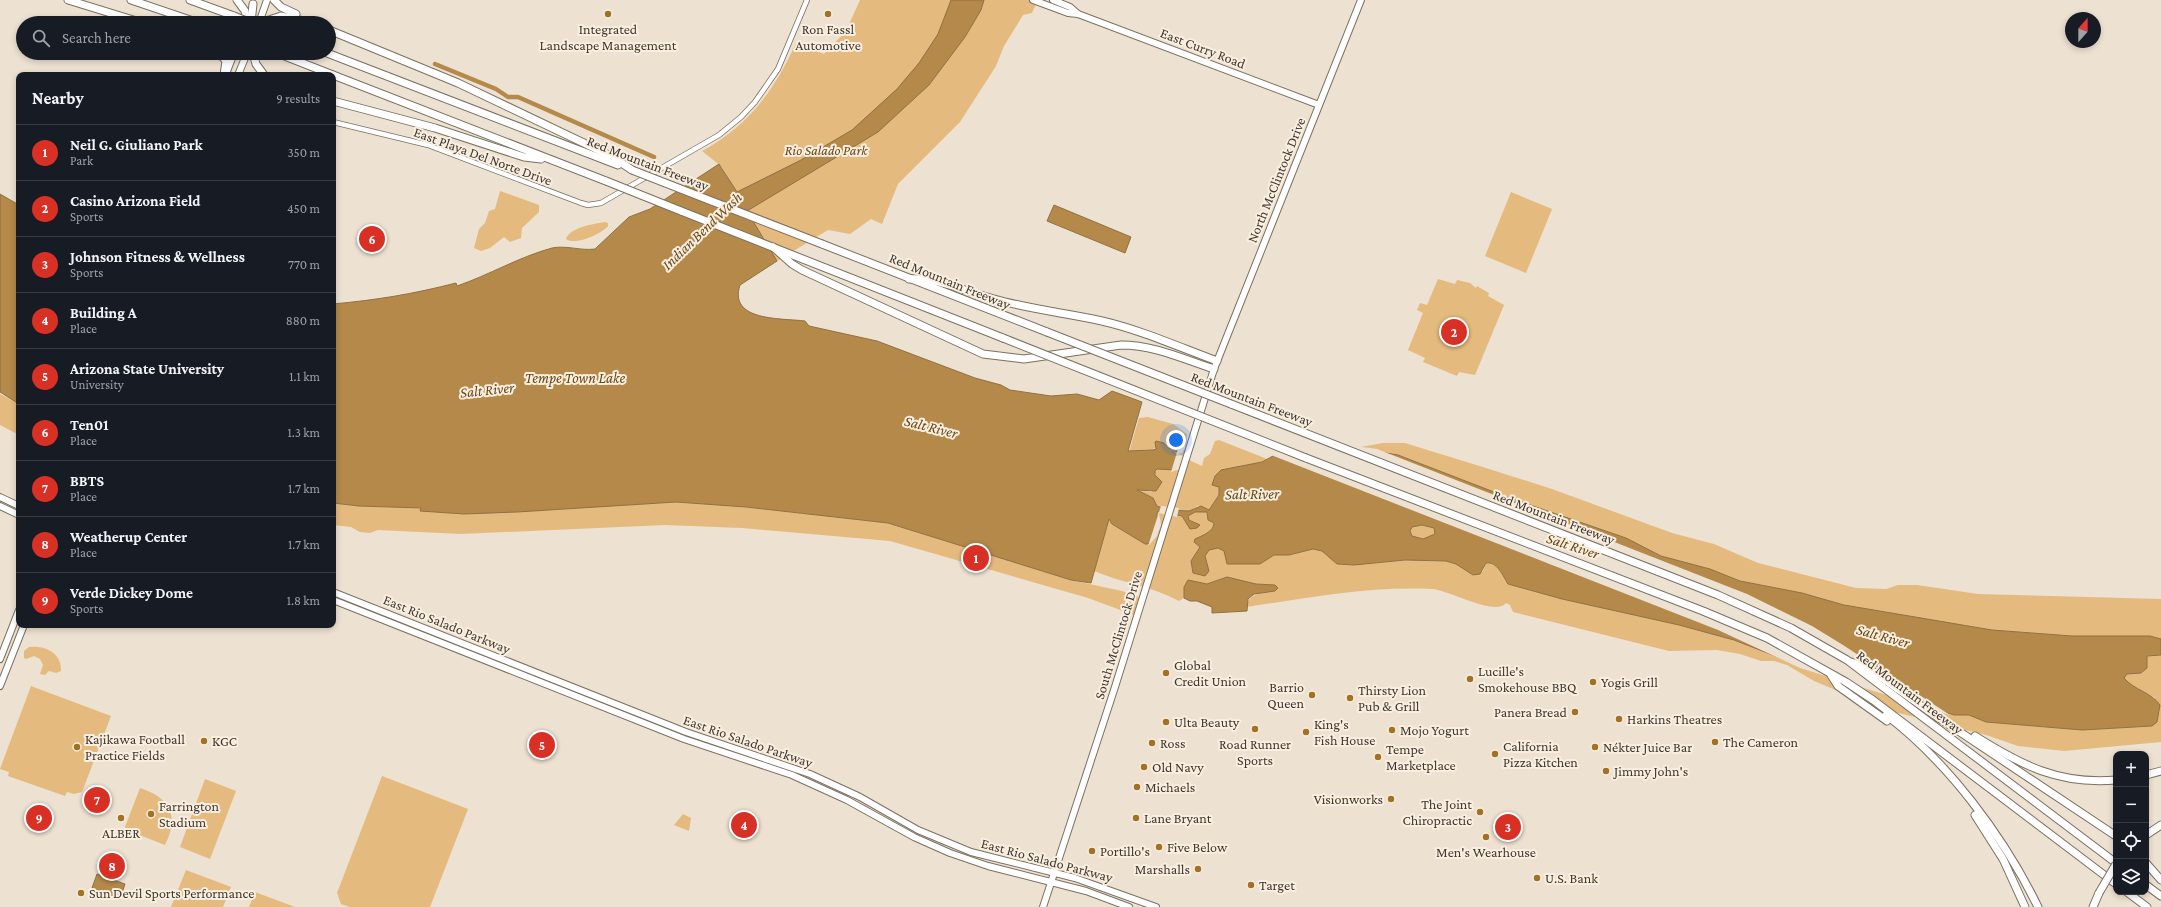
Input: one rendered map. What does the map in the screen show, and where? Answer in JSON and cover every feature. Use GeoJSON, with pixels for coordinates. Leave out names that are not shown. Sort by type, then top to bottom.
{"type":"FeatureCollection","features":[{"type":"Feature","properties":{"kind":"highway"},"geometry":{"type":"LineString","coordinates":[[68,0],[100,8],[123,16]]}},
{"type":"Feature","properties":{"kind":"highway"},"geometry":{"type":"LineString","coordinates":[[131,0],[178,16]]}},
{"type":"Feature","properties":{"kind":"highway"},"geometry":{"type":"LineString","coordinates":[[190,0],[234,16]]}},
{"type":"Feature","properties":{"kind":"highway"},"geometry":{"type":"LineString","coordinates":[[237,0],[245,11],[246,16]]}},
{"type":"Feature","properties":{"kind":"highway"},"geometry":{"type":"LineString","coordinates":[[274,0],[280,7],[297,16]]}},
{"type":"Feature","properties":{"kind":"highway"},"geometry":{"type":"LineString","coordinates":[[250,16],[254,2]]}},
{"type":"Feature","properties":{"kind":"highway"},"geometry":{"type":"LineString","coordinates":[[336,33],[458,84],[611,156],[632,170]]}},
{"type":"Feature","properties":{"kind":"highway","name":"Red Mountain Freeway"},"geometry":{"type":"LineString","coordinates":[[336,56],[822,244],[908,279],[1733,601],[1791,628],[1847,660],[2113,861]]}},
{"type":"Feature","properties":{"kind":"highway"},"geometry":{"type":"LineString","coordinates":[[225,60],[225,72]]}},
{"type":"Feature","properties":{"kind":"highway"},"geometry":{"type":"LineString","coordinates":[[253,60],[262,72]]}},
{"type":"Feature","properties":{"kind":"highway","name":"Red Mountain Freeway"},"geometry":{"type":"LineString","coordinates":[[294,60],[325,72]]}},
{"type":"Feature","properties":{"kind":"highway","name":"Red Mountain Freeway"},"geometry":{"type":"LineString","coordinates":[[336,76],[606,181],[1434,508],[1703,611],[1767,638],[1860,691],[2113,882]]}},
{"type":"Feature","properties":{"kind":"highway"},"geometry":{"type":"LineString","coordinates":[[336,102],[435,128],[524,157],[550,160]]}},
{"type":"Feature","properties":{"kind":"highway"},"geometry":{"type":"LineString","coordinates":[[773,247],[792,264],[958,344],[983,354],[1024,359],[1121,345],[1135,345],[1154,348],[1214,369]]}},
{"type":"Feature","properties":{"kind":"highway"},"geometry":{"type":"LineString","coordinates":[[908,279],[925,278],[995,300],[1051,313],[1102,321],[1141,333],[1217,361]]}},
{"type":"Feature","properties":{"kind":"highway"},"geometry":{"type":"LineString","coordinates":[[1847,660],[1868,668],[2113,834]]}},
{"type":"Feature","properties":{"kind":"highway"},"geometry":{"type":"LineString","coordinates":[[1831,675],[1892,720],[1941,770],[2000,840],[2038,907]]}},
{"type":"Feature","properties":{"kind":"highway"},"geometry":{"type":"LineString","coordinates":[[1901,691],[2010,757],[2033,769],[2074,779],[2113,780]]}},
{"type":"Feature","properties":{"kind":"highway"},"geometry":{"type":"LineString","coordinates":[[1941,770],[1992,841],[2010,873],[2025,907]]}},
{"type":"Feature","properties":{"kind":"highway"},"geometry":{"type":"LineString","coordinates":[[2149,774],[2161,771]]}},
{"type":"Feature","properties":{"kind":"highway"},"geometry":{"type":"LineString","coordinates":[[2149,833],[2161,825]]}},
{"type":"Feature","properties":{"kind":"highway"},"geometry":{"type":"LineString","coordinates":[[2149,866],[2161,880]]}},
{"type":"Feature","properties":{"kind":"highway"},"geometry":{"type":"LineString","coordinates":[[2093,907],[2113,868]]}},
{"type":"Feature","properties":{"kind":"highway"},"geometry":{"type":"LineString","coordinates":[[2149,887],[2161,896]]}},
{"type":"Feature","properties":{"kind":"highway"},"geometry":{"type":"LineString","coordinates":[[2131,895],[2147,907]]}},
{"type":"Feature","properties":{"kind":"main road"},"geometry":{"type":"LineString","coordinates":[[262,16],[267,0]]}},
{"type":"Feature","properties":{"kind":"main road","name":"East Curry Road"},"geometry":{"type":"LineString","coordinates":[[1032,0],[1068,13],[1078,14],[1318,105]]}},
{"type":"Feature","properties":{"kind":"main road","name":"East Curry Road"},"geometry":{"type":"LineString","coordinates":[[1053,0],[1070,7],[1078,14]]}},
{"type":"Feature","properties":{"kind":"main road","name":"North McClintock Drive"},"geometry":{"type":"LineString","coordinates":[[1214,369],[1361,0]]}},
{"type":"Feature","properties":{"kind":"main road"},"geometry":{"type":"LineString","coordinates":[[226,72],[231,60]]}},
{"type":"Feature","properties":{"kind":"main road"},"geometry":{"type":"LineString","coordinates":[[239,72],[245,60]]}},
{"type":"Feature","properties":{"kind":"main road","name":"South McClintock Drive"},"geometry":{"type":"LineString","coordinates":[[1043,907],[1214,369]]}},
{"type":"Feature","properties":{"kind":"main road"},"geometry":{"type":"LineString","coordinates":[[0,497],[16,505]]}},
{"type":"Feature","properties":{"kind":"main road"},"geometry":{"type":"LineString","coordinates":[[0,506],[16,514]]}},
{"type":"Feature","properties":{"kind":"main road","name":"East Rio Salado Parkway"},"geometry":{"type":"LineString","coordinates":[[336,593],[686,732],[810,774],[860,797],[918,830],[957,847],[991,858],[1055,873],[1108,889],[1156,907]]}},
{"type":"Feature","properties":{"kind":"main road","name":"East Rio Salado Parkway"},"geometry":{"type":"LineString","coordinates":[[336,601],[690,742],[798,777],[847,800],[914,837],[950,852],[988,866],[1086,891],[1129,907]]}},
{"type":"Feature","properties":{"kind":"main road"},"geometry":{"type":"LineString","coordinates":[[0,660],[16,618]]}},
{"type":"Feature","properties":{"kind":"main road"},"geometry":{"type":"LineString","coordinates":[[0,686],[23,628]]}},
{"type":"Feature","properties":{"kind":"street","name":"East Playa Del Norte Drive"},"geometry":{"type":"LineString","coordinates":[[336,123],[428,145],[576,202],[588,205],[601,203],[719,135],[741,117],[755,102],[778,69],[807,0]]}},
{"type":"Feature","properties":{"kind":"green space","name":"Rio Salado Park"},"geometry":{"type":"Polygon","coordinates":[[[860,0],[1038,0],[1032,13],[1023,15],[1004,46],[996,66],[960,122],[898,184],[882,224],[871,219],[850,234],[828,230],[777,261],[722,167],[702,151],[719,141],[747,118],[779,76],[796,43],[824,54],[846,31],[860,0]]]}},
{"type":"Feature","properties":{"kind":"green space"},"geometry":{"type":"Polygon","coordinates":[[[500,191],[539,205],[539,212],[522,228],[521,238],[510,242],[504,237],[490,248],[481,251],[474,248],[479,229],[485,223],[489,211],[495,209],[500,191]]]}},
{"type":"Feature","properties":{"kind":"green space"},"geometry":{"type":"Polygon","coordinates":[[[1511,192],[1552,209],[1526,273],[1485,256],[1511,192]]]}},
{"type":"Feature","properties":{"kind":"green space"},"geometry":{"type":"Polygon","coordinates":[[[605,222],[608,223],[608,226],[605,229],[588,238],[575,241],[566,239],[568,235],[577,229],[605,222]]]}},
{"type":"Feature","properties":{"kind":"green space"},"geometry":{"type":"Polygon","coordinates":[[[1438,279],[1455,284],[1457,280],[1470,283],[1476,288],[1477,286],[1489,293],[1488,296],[1504,305],[1475,375],[1459,372],[1457,376],[1423,362],[1425,358],[1408,350],[1423,313],[1417,310],[1420,303],[1427,305],[1438,279]]]}},
{"type":"Feature","properties":{"kind":"green space"},"geometry":{"type":"Polygon","coordinates":[[[0,394],[16,402],[16,433],[0,425],[0,394]]]}},
{"type":"Feature","properties":{"kind":"green space"},"geometry":{"type":"Polygon","coordinates":[[[1148,417],[1173,424],[1187,434],[1187,459],[1202,466],[1204,458],[1210,454],[1215,441],[1219,440],[1267,459],[1219,487],[1219,495],[1209,510],[1198,506],[1189,511],[1167,510],[1157,506],[1153,498],[1137,490],[1152,492],[1155,471],[1157,469],[1176,470],[1172,452],[1176,452],[1182,442],[1173,438],[1173,448],[1155,444],[1156,446],[1153,450],[1129,452],[1139,418],[1148,417]]]}},
{"type":"Feature","properties":{"kind":"green space"},"geometry":{"type":"Polygon","coordinates":[[[1383,443],[1405,443],[1552,489],[1672,533],[1714,544],[1758,563],[1856,588],[1886,589],[1898,585],[1917,585],[1978,594],[2161,599],[2161,639],[2150,636],[2072,636],[1992,630],[1844,605],[1802,593],[1740,581],[1710,569],[1661,556],[1626,538],[1507,497],[1398,455],[1355,448],[1383,443]]]}},
{"type":"Feature","properties":{"kind":"green space"},"geometry":{"type":"Polygon","coordinates":[[[676,502],[746,507],[888,523],[1071,580],[1122,591],[1139,597],[1134,615],[1088,598],[890,541],[742,528],[665,525],[461,534],[378,530],[370,533],[360,532],[351,527],[336,525],[336,503],[359,506],[421,508],[420,511],[676,502]]]}},
{"type":"Feature","properties":{"kind":"green space"},"geometry":{"type":"Polygon","coordinates":[[[1158,511],[1182,516],[1185,520],[1197,522],[1189,520],[1188,516],[1195,512],[1207,512],[1208,520],[1214,523],[1210,531],[1195,540],[1194,542],[1200,547],[1191,561],[1209,571],[1205,556],[1208,550],[1219,548],[1260,564],[1274,555],[1289,555],[1313,549],[1322,551],[1337,564],[1354,565],[1405,560],[1446,561],[1456,564],[1473,575],[1483,571],[1486,563],[1490,563],[1499,570],[1508,584],[1562,599],[1679,625],[1734,640],[1801,666],[1954,715],[1969,715],[1986,722],[2082,730],[2152,726],[2155,698],[2128,683],[2124,678],[2127,674],[2141,673],[2147,668],[2147,656],[2161,655],[2161,742],[2064,751],[2018,746],[1986,735],[1879,708],[1814,681],[1787,665],[1774,661],[1761,661],[1740,654],[1717,650],[1669,651],[1513,612],[1510,605],[1506,603],[1501,606],[1493,607],[1472,602],[1440,590],[1385,589],[1362,591],[1246,607],[1250,598],[1253,596],[1275,591],[1275,585],[1256,584],[1227,577],[1207,584],[1188,580],[1184,587],[1184,598],[1179,601],[1148,588],[1115,579],[1094,571],[1109,519],[1112,524],[1145,544],[1148,544],[1159,524],[1156,516],[1158,511]]]}},
{"type":"Feature","properties":{"kind":"green space"},"geometry":{"type":"Polygon","coordinates":[[[1422,525],[1434,528],[1435,534],[1423,539],[1411,536],[1410,530],[1412,527],[1422,525]]]}},
{"type":"Feature","properties":{"kind":"green space"},"geometry":{"type":"Polygon","coordinates":[[[29,647],[41,647],[56,655],[61,665],[61,671],[56,673],[49,671],[45,675],[40,674],[43,665],[40,659],[34,656],[26,659],[24,658],[24,651],[29,647]]]}},
{"type":"Feature","properties":{"kind":"green space"},"geometry":{"type":"Polygon","coordinates":[[[31,686],[111,716],[82,792],[74,794],[67,792],[65,796],[8,776],[9,772],[0,769],[31,686]]]}},
{"type":"Feature","properties":{"kind":"green space"},"geometry":{"type":"Polygon","coordinates":[[[382,776],[468,809],[430,907],[350,907],[341,904],[337,893],[382,776]]]}},
{"type":"Feature","properties":{"kind":"green space"},"geometry":{"type":"Polygon","coordinates":[[[205,779],[236,791],[210,859],[180,847],[205,779]]]}},
{"type":"Feature","properties":{"kind":"green space","name":"Farrington Stadium"},"geometry":{"type":"Polygon","coordinates":[[[140,788],[159,797],[169,810],[171,826],[165,845],[127,830],[125,827],[140,788]]]}},
{"type":"Feature","properties":{"kind":"green space"},"geometry":{"type":"Polygon","coordinates":[[[683,814],[691,818],[689,831],[674,825],[683,814]]]}},
{"type":"Feature","properties":{"kind":"green space"},"geometry":{"type":"Polygon","coordinates":[[[186,870],[231,887],[223,907],[171,907],[186,870]]]}},
{"type":"Feature","properties":{"kind":"green space"},"geometry":{"type":"Polygon","coordinates":[[[255,892],[295,907],[249,907],[255,892]]]}},
{"type":"Feature","properties":{"kind":"water","name":"Tempe Town Lake"},"geometry":{"type":"Polygon","coordinates":[[[951,0],[984,0],[981,10],[965,37],[929,85],[878,132],[747,211],[777,261],[740,285],[738,297],[742,306],[749,312],[772,318],[805,321],[809,326],[877,341],[975,378],[1001,385],[1010,390],[1051,396],[1077,394],[1099,400],[1112,391],[1142,402],[1128,451],[1156,449],[1156,441],[1164,443],[1168,448],[1173,448],[1172,442],[1174,437],[1182,442],[1181,452],[1172,452],[1181,457],[1176,470],[1157,469],[1155,471],[1155,475],[1162,482],[1156,491],[1137,490],[1153,498],[1157,506],[1167,510],[1189,511],[1201,506],[1209,510],[1219,495],[1219,487],[1212,485],[1215,476],[1221,470],[1262,462],[1293,445],[1355,448],[1398,455],[1507,497],[1626,538],[1661,556],[1710,569],[1740,581],[1802,593],[1844,605],[1992,630],[2072,636],[2150,636],[2161,639],[2161,655],[2147,656],[2147,668],[2141,673],[2127,674],[2124,678],[2152,697],[2160,705],[2157,722],[2152,726],[2082,730],[1986,722],[1969,715],[1954,715],[1801,666],[1734,640],[1679,625],[1562,599],[1508,584],[1499,570],[1490,563],[1486,563],[1480,574],[1473,575],[1456,564],[1446,561],[1405,560],[1354,565],[1337,564],[1322,551],[1313,549],[1289,555],[1274,555],[1260,564],[1227,564],[1224,551],[1218,548],[1209,550],[1205,556],[1209,571],[1205,576],[1193,573],[1191,561],[1200,547],[1194,542],[1195,539],[1212,529],[1214,523],[1208,520],[1207,512],[1195,512],[1188,516],[1189,520],[1200,525],[1197,528],[1190,529],[1182,516],[1158,511],[1157,515],[1159,527],[1156,535],[1148,544],[1145,544],[1112,524],[1109,519],[1091,583],[1071,580],[888,523],[746,507],[676,502],[464,514],[420,511],[421,508],[359,506],[336,503],[336,304],[395,296],[456,283],[457,286],[528,256],[552,248],[563,247],[595,249],[629,217],[650,209],[719,164],[737,192],[801,160],[852,130],[897,89],[919,63],[938,34],[951,0]],[[1422,525],[1412,527],[1410,531],[1412,536],[1423,539],[1435,534],[1434,528],[1422,525]]]}},
{"type":"Feature","properties":{"kind":"water"},"geometry":{"type":"Polygon","coordinates":[[[0,194],[16,203],[16,402],[0,392],[0,194]]]}},
{"type":"Feature","properties":{"kind":"water"},"geometry":{"type":"Polygon","coordinates":[[[1054,205],[1131,237],[1125,253],[1047,221],[1054,205]]]}},
{"type":"Feature","properties":{"kind":"water"},"geometry":{"type":"Polygon","coordinates":[[[1227,577],[1256,584],[1275,585],[1278,588],[1275,591],[1254,594],[1248,599],[1247,611],[1212,613],[1212,607],[1184,598],[1184,587],[1188,580],[1207,584],[1227,577]]]}},
{"type":"Feature","properties":{"kind":"water"},"geometry":{"type":"Polygon","coordinates":[[[97,874],[125,884],[120,899],[92,888],[97,874]]]}},
{"type":"Feature","properties":{"kind":"pier"},"geometry":{"type":"Polygon","coordinates":[[[1181,439],[1185,443],[1185,448],[1182,453],[1178,454],[1183,456],[1184,461],[1181,469],[1171,472],[1181,439]]]}},
{"type":"Feature","properties":{"kind":"pier"},"geometry":{"type":"Polygon","coordinates":[[[1293,443],[1355,446],[1377,449],[1747,594],[1812,626],[1950,715],[1800,668],[1718,630],[1271,455],[1293,443]]]}},
{"type":"Feature","properties":{"kind":"pier"},"geometry":{"type":"Polygon","coordinates":[[[1161,506],[1179,508],[1177,517],[1159,513],[1161,525],[1157,536],[1148,546],[1161,506]]]}},
{"type":"Feature","properties":{"kind":"waterway"},"geometry":{"type":"LineString","coordinates":[[435,64],[496,89],[508,97],[518,97],[654,157]]}},
{"type":"Feature","properties":{"kind":"place","name":"Integrated Landscape Management"},"geometry":{"type":"Point","coordinates":[608,14]}},
{"type":"Feature","properties":{"kind":"place","name":"Ron Fassl Automotive"},"geometry":{"type":"Point","coordinates":[828,14]}},
{"type":"Feature","properties":{"kind":"place","name":"Ten01"},"geometry":{"type":"Point","coordinates":[372,239]}},
{"type":"Feature","properties":{"kind":"place","name":"Casino Arizona Field"},"geometry":{"type":"Point","coordinates":[1454,332]}},
{"type":"Feature","properties":{"kind":"place","name":"Neil G. Giuliano Park"},"geometry":{"type":"Point","coordinates":[976,558]}},
{"type":"Feature","properties":{"kind":"place","name":"Global Credit Union"},"geometry":{"type":"Point","coordinates":[1166,673]}},
{"type":"Feature","properties":{"kind":"place","name":"Lucille's Smokehouse BBQ"},"geometry":{"type":"Point","coordinates":[1470,679]}},
{"type":"Feature","properties":{"kind":"place","name":"Yogis Grill"},"geometry":{"type":"Point","coordinates":[1593,682]}},
{"type":"Feature","properties":{"kind":"place","name":"Barrio Queen"},"geometry":{"type":"Point","coordinates":[1312,695]}},
{"type":"Feature","properties":{"kind":"place","name":"Thirsty Lion Pub & Grill"},"geometry":{"type":"Point","coordinates":[1350,698]}},
{"type":"Feature","properties":{"kind":"place","name":"Panera Bread"},"geometry":{"type":"Point","coordinates":[1575,712]}},
{"type":"Feature","properties":{"kind":"place","name":"Harkins Theatres"},"geometry":{"type":"Point","coordinates":[1619,719]}},
{"type":"Feature","properties":{"kind":"place","name":"Ulta Beauty"},"geometry":{"type":"Point","coordinates":[1166,722]}},
{"type":"Feature","properties":{"kind":"place","name":"Road Runner Sports"},"geometry":{"type":"Point","coordinates":[1255,729]}},
{"type":"Feature","properties":{"kind":"place","name":"Mojo Yogurt"},"geometry":{"type":"Point","coordinates":[1392,730]}},
{"type":"Feature","properties":{"kind":"place","name":"King's Fish House"},"geometry":{"type":"Point","coordinates":[1306,732]}},
{"type":"Feature","properties":{"kind":"place","name":"KGC"},"geometry":{"type":"Point","coordinates":[204,741]}},
{"type":"Feature","properties":{"kind":"place","name":"The Cameron"},"geometry":{"type":"Point","coordinates":[1715,742]}},
{"type":"Feature","properties":{"kind":"place","name":"Ross"},"geometry":{"type":"Point","coordinates":[1152,743]}},
{"type":"Feature","properties":{"kind":"place","name":"Arizona State University"},"geometry":{"type":"Point","coordinates":[542,745]}},
{"type":"Feature","properties":{"kind":"place","name":"Kajikawa Football Practice Fields"},"geometry":{"type":"Point","coordinates":[77,747]}},
{"type":"Feature","properties":{"kind":"place","name":"Nékter Juice Bar"},"geometry":{"type":"Point","coordinates":[1595,747]}},
{"type":"Feature","properties":{"kind":"place","name":"California Pizza Kitchen"},"geometry":{"type":"Point","coordinates":[1495,754]}},
{"type":"Feature","properties":{"kind":"place","name":"Tempe Marketplace"},"geometry":{"type":"Point","coordinates":[1378,757]}},
{"type":"Feature","properties":{"kind":"place","name":"Old Navy"},"geometry":{"type":"Point","coordinates":[1144,767]}},
{"type":"Feature","properties":{"kind":"place","name":"Jimmy John's"},"geometry":{"type":"Point","coordinates":[1606,771]}},
{"type":"Feature","properties":{"kind":"place","name":"Michaels"},"geometry":{"type":"Point","coordinates":[1137,787]}},
{"type":"Feature","properties":{"kind":"place","name":"Visionworks"},"geometry":{"type":"Point","coordinates":[1391,799]}},
{"type":"Feature","properties":{"kind":"place","name":"BBTS"},"geometry":{"type":"Point","coordinates":[97,800]}},
{"type":"Feature","properties":{"kind":"place","name":"The Joint Chiropractic"},"geometry":{"type":"Point","coordinates":[1480,812]}},
{"type":"Feature","properties":{"kind":"place","name":"Farrington Stadium"},"geometry":{"type":"Point","coordinates":[151,814]}},
{"type":"Feature","properties":{"kind":"place","name":"Verde Dickey Dome"},"geometry":{"type":"Point","coordinates":[39,818]}},
{"type":"Feature","properties":{"kind":"place","name":"ALBER"},"geometry":{"type":"Point","coordinates":[121,818]}},
{"type":"Feature","properties":{"kind":"place","name":"Lane Bryant"},"geometry":{"type":"Point","coordinates":[1136,818]}},
{"type":"Feature","properties":{"kind":"place","name":"Building A"},"geometry":{"type":"Point","coordinates":[744,825]}},
{"type":"Feature","properties":{"kind":"place","name":"Johnson Fitness & Wellness"},"geometry":{"type":"Point","coordinates":[1508,827]}},
{"type":"Feature","properties":{"kind":"place","name":"Men's Wearhouse"},"geometry":{"type":"Point","coordinates":[1486,837]}},
{"type":"Feature","properties":{"kind":"place","name":"Five Below"},"geometry":{"type":"Point","coordinates":[1159,847]}},
{"type":"Feature","properties":{"kind":"place","name":"Portillo's"},"geometry":{"type":"Point","coordinates":[1092,851]}},
{"type":"Feature","properties":{"kind":"place","name":"Weatherup Center"},"geometry":{"type":"Point","coordinates":[112,866]}},
{"type":"Feature","properties":{"kind":"place","name":"Marshalls"},"geometry":{"type":"Point","coordinates":[1198,869]}},
{"type":"Feature","properties":{"kind":"place","name":"U.S. Bank"},"geometry":{"type":"Point","coordinates":[1537,878]}},
{"type":"Feature","properties":{"kind":"place","name":"Target"},"geometry":{"type":"Point","coordinates":[1251,885]}},
{"type":"Feature","properties":{"kind":"place","name":"Sun Devil Sports Performance"},"geometry":{"type":"Point","coordinates":[81,893]}},
{"type":"Feature","properties":{"kind":"water label","name":"Indian Bend Wash"},"geometry":{"type":"Point","coordinates":[702,231]}},
{"type":"Feature","properties":{"kind":"water label","name":"Salt River"},"geometry":{"type":"Point","coordinates":[487,390]}},
{"type":"Feature","properties":{"kind":"water label","name":"Salt River"},"geometry":{"type":"Point","coordinates":[931,427]}},
{"type":"Feature","properties":{"kind":"water label","name":"Salt River"},"geometry":{"type":"Point","coordinates":[1252,494]}},
{"type":"Feature","properties":{"kind":"water label","name":"Salt River"},"geometry":{"type":"Point","coordinates":[1573,546]}},
{"type":"Feature","properties":{"kind":"water label","name":"Salt River"},"geometry":{"type":"Point","coordinates":[1883,636]}}]}
